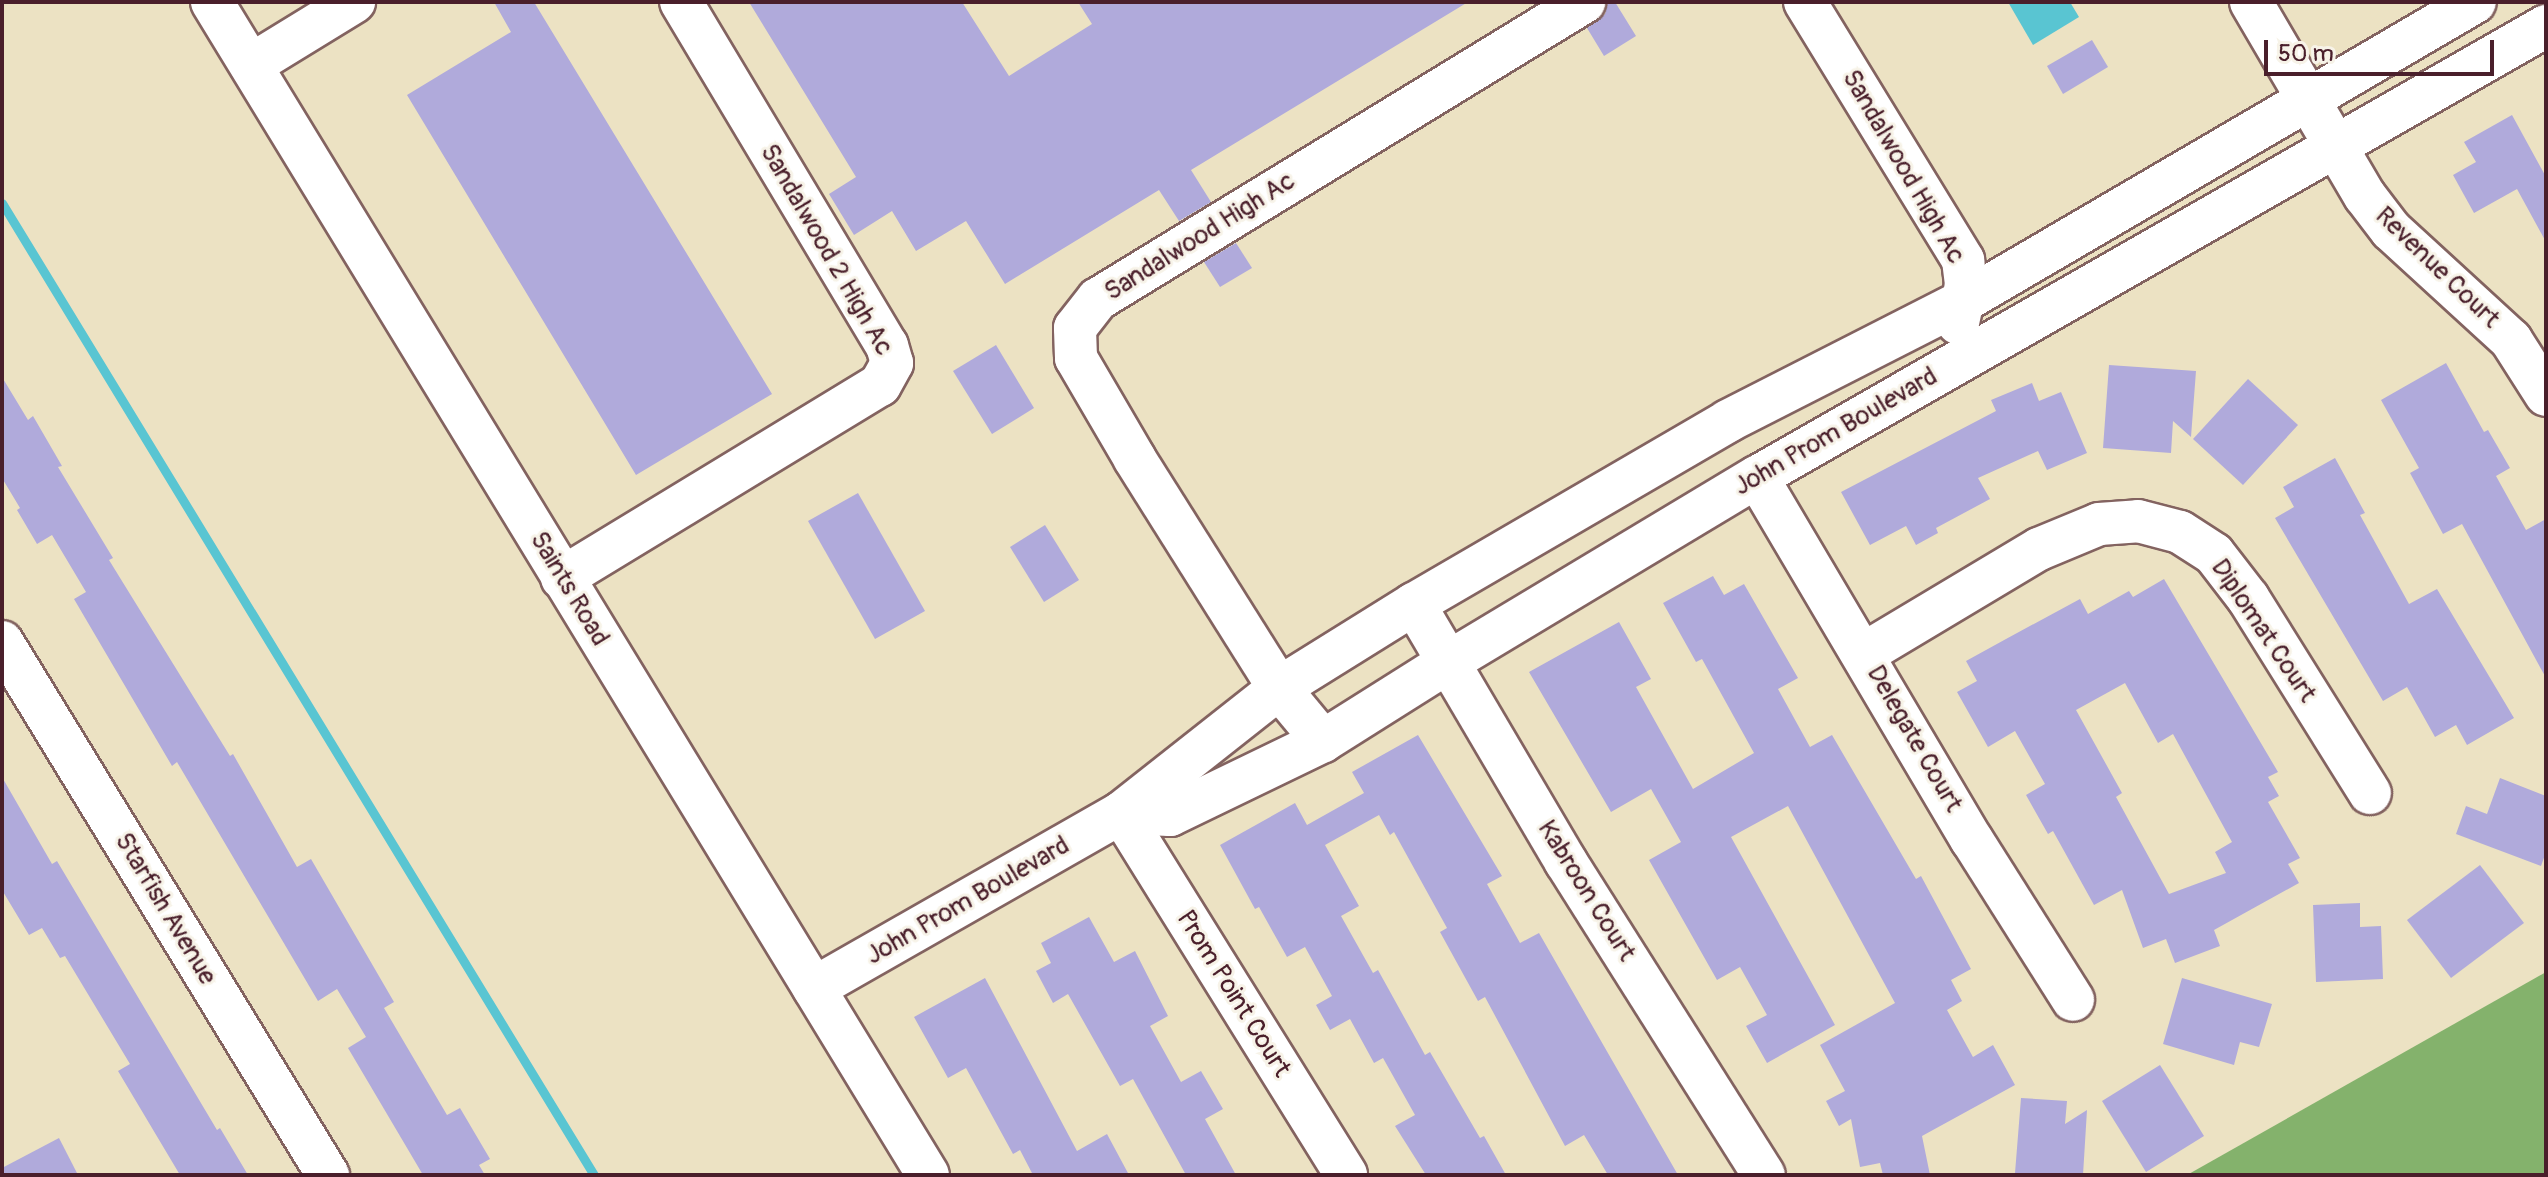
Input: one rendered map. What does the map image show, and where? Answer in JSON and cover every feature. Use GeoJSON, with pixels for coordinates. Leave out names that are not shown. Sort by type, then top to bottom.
{"type":"FeatureCollection","features":[{"type":"Feature","properties":{"kind":"street","name":"Saints Road"},"geometry":{"type":"LineString","coordinates":[[212,2],[928,1175]]}},
{"type":"Feature","properties":{"kind":"street"},"geometry":{"type":"LineString","coordinates":[[251,65],[354,2]]}},
{"type":"Feature","properties":{"kind":"street","name":"Sandalwood 2 High Ac"},"geometry":{"type":"LineString","coordinates":[[562,578],[880,385],[892,363],[887,346],[681,2]]}},
{"type":"Feature","properties":{"kind":"street","name":"Sandalwood High Ac"},"geometry":{"type":"LineString","coordinates":[[1323,741],[1279,688],[1193,555],[1076,358],[1075,328],[1098,299],[1584,2]]}},
{"type":"Feature","properties":{"kind":"street","name":"Sandalwood High Ac"},"geometry":{"type":"LineString","coordinates":[[1805,2],[1963,260],[1966,285],[1954,348],[1926,379]]}},
{"type":"Feature","properties":{"kind":"street","name":"Revenue Court"},"geometry":{"type":"LineString","coordinates":[[2251,2],[2365,196],[2391,230],[2511,340],[2546,395]]}},
{"type":"Feature","properties":{"kind":"street","name":"John Prom Boulevard"},"geometry":{"type":"LineString","coordinates":[[814,988],[1121,813],[1279,688],[1414,604],[1728,421],[1962,302],[2475,2]]}},
{"type":"Feature","properties":{"kind":"street","name":"John Prom Boulevard"},"geometry":{"type":"LineString","coordinates":[[1121,813],[1170,815],[1323,741],[1757,477],[2546,26]]}},
{"type":"Feature","properties":{"kind":"street"},"geometry":{"type":"LineString","coordinates":[[1630,554],[1644,515],[1633,476]]}},
{"type":"Feature","properties":{"kind":"street","name":"Delegate Court"},"geometry":{"type":"LineString","coordinates":[[1757,477],[1865,653],[1972,840],[2073,1000]]}},
{"type":"Feature","properties":{"kind":"street","name":"Diplomat Court"},"geometry":{"type":"LineString","coordinates":[[1865,653],[2039,549],[2099,524],[2138,521],[2180,532],[2214,554],[2248,598],[2370,793]]}},
{"type":"Feature","properties":{"kind":"street","name":"Kabroon Court"},"geometry":{"type":"LineString","coordinates":[[1414,604],[1566,862],[1764,1175]]}},
{"type":"Feature","properties":{"kind":"street","name":"Starfish Avenue"},"geometry":{"type":"LineString","coordinates":[[2,642],[328,1175]]}},
{"type":"Feature","properties":{"kind":"street","name":"Prom Point Court"},"geometry":{"type":"LineString","coordinates":[[1121,813],[1346,1175]]}},
{"type":"Feature","properties":{"kind":"green space"},"geometry":{"type":"Polygon","coordinates":[[[2546,972],[2546,1175],[2187,1175],[2546,972]]]}},
{"type":"Feature","properties":{"kind":"water"},"geometry":{"type":"Polygon","coordinates":[[[2008,2],[2070,2],[2079,17],[2033,45],[2008,2]]]}},
{"type":"Feature","properties":{"kind":"building"},"geometry":{"type":"Polygon","coordinates":[[[494,2],[534,2],[772,394],[636,475],[407,95],[511,32],[494,2]]]}},
{"type":"Feature","properties":{"kind":"building"},"geometry":{"type":"Polygon","coordinates":[[[749,2],[962,2],[1009,76],[1092,24],[1078,2],[1468,2],[1191,170],[1211,202],[1179,221],[1159,190],[1005,284],[966,221],[916,251],[892,211],[854,235],[829,194],[856,177],[749,2]]]}},
{"type":"Feature","properties":{"kind":"building"},"geometry":{"type":"Polygon","coordinates":[[[1608,2],[1615,2],[1636,36],[1604,56],[1587,28],[1605,14],[1608,2]]]}},
{"type":"Feature","properties":{"kind":"building"},"geometry":{"type":"Polygon","coordinates":[[[2092,40],[2108,67],[2063,94],[2047,66],[2092,40]]]}},
{"type":"Feature","properties":{"kind":"building"},"geometry":{"type":"Polygon","coordinates":[[[2512,115],[2546,177],[2546,242],[2517,189],[2474,213],[2453,175],[2476,162],[2464,142],[2512,115]]]}},
{"type":"Feature","properties":{"kind":"building"},"geometry":{"type":"Polygon","coordinates":[[[1236,243],[1252,268],[1220,287],[1204,262],[1236,243]]]}},
{"type":"Feature","properties":{"kind":"building"},"geometry":{"type":"Polygon","coordinates":[[[996,345],[1034,408],[992,434],[953,371],[996,345]]]}},
{"type":"Feature","properties":{"kind":"building"},"geometry":{"type":"Polygon","coordinates":[[[2446,363],[2484,432],[2488,430],[2510,468],[2496,476],[2526,530],[2546,519],[2546,678],[2462,524],[2443,534],[2410,473],[2419,468],[2381,400],[2446,363]]]}},
{"type":"Feature","properties":{"kind":"building"},"geometry":{"type":"Polygon","coordinates":[[[2109,365],[2196,371],[2191,437],[2173,421],[2171,453],[2103,448],[2109,365]]]}},
{"type":"Feature","properties":{"kind":"building"},"geometry":{"type":"Polygon","coordinates":[[[2,377],[28,420],[33,416],[62,466],[58,467],[113,558],[109,560],[230,756],[233,754],[297,867],[311,859],[394,1002],[384,1008],[447,1115],[460,1108],[490,1159],[479,1165],[485,1175],[423,1175],[348,1048],[366,1037],[337,989],[318,1001],[177,762],[172,766],[74,599],[86,592],[52,535],[37,544],[2,478],[2,377]]]}},
{"type":"Feature","properties":{"kind":"building"},"geometry":{"type":"Polygon","coordinates":[[[2248,379],[2298,425],[2243,485],[2193,439],[2248,379]]]}},
{"type":"Feature","properties":{"kind":"building"},"geometry":{"type":"Polygon","coordinates":[[[2032,383],[2039,401],[2061,392],[2087,453],[2047,470],[2038,451],[1978,478],[1990,499],[1936,528],[1938,533],[1916,545],[1906,526],[1870,545],[1841,492],[1996,411],[1991,400],[2032,383]]]}},
{"type":"Feature","properties":{"kind":"building"},"geometry":{"type":"Polygon","coordinates":[[[2335,458],[2365,513],[2360,515],[2409,604],[2437,589],[2514,718],[2467,745],[2456,725],[2435,737],[2407,687],[2383,701],[2275,518],[2294,507],[2283,487],[2335,458]]]}},
{"type":"Feature","properties":{"kind":"building"},"geometry":{"type":"Polygon","coordinates":[[[858,493],[925,611],[875,639],[808,521],[858,493]]]}},
{"type":"Feature","properties":{"kind":"building"},"geometry":{"type":"Polygon","coordinates":[[[1045,525],[1079,580],[1044,602],[1010,547],[1045,525]]]}},
{"type":"Feature","properties":{"kind":"building"},"geometry":{"type":"Polygon","coordinates":[[[1713,576],[1724,595],[1744,584],[1798,678],[1778,689],[1810,747],[1832,735],[1916,879],[1921,876],[1971,969],[1951,980],[1962,1001],[1947,1010],[1973,1057],[1993,1045],[2015,1085],[1922,1136],[1930,1175],[1883,1175],[1880,1163],[1860,1167],[1851,1119],[1839,1126],[1826,1101],[1845,1091],[1820,1045],[1895,1003],[1788,806],[1731,837],[1835,1025],[1767,1063],[1746,1026],[1767,1015],[1740,967],[1717,980],[1649,860],[1681,842],[1651,789],[1611,812],[1529,672],[1619,622],[1651,679],[1636,687],[1693,789],[1754,753],[1702,659],[1696,662],[1663,603],[1713,576]]]}},
{"type":"Feature","properties":{"kind":"building"},"geometry":{"type":"Polygon","coordinates":[[[2164,579],[2278,772],[2268,777],[2279,796],[2268,802],[2300,858],[2288,864],[2299,883],[2214,930],[2220,946],[2175,963],[2166,939],[2143,948],[2122,890],[2094,905],[2053,831],[2048,834],[2026,795],[2045,784],[2015,731],[1988,747],[1957,692],[1977,681],[1966,661],[2080,599],[2088,614],[2129,591],[2133,597],[2164,579]],[[2125,683],[2076,710],[2122,793],[2116,797],[2169,894],[2226,873],[2215,852],[2232,842],[2173,734],[2158,743],[2125,683]]]}},
{"type":"Feature","properties":{"kind":"building"},"geometry":{"type":"Polygon","coordinates":[[[1418,735],[1502,876],[1487,884],[1520,943],[1539,933],[1678,1175],[1608,1175],[1584,1135],[1565,1146],[1485,997],[1478,1001],[1440,932],[1447,928],[1394,832],[1390,835],[1379,815],[1325,845],[1359,906],[1341,916],[1373,973],[1378,970],[1425,1055],[1430,1052],[1480,1138],[1484,1136],[1506,1175],[1426,1175],[1395,1126],[1415,1115],[1383,1058],[1374,1063],[1350,1019],[1330,1030],[1316,1005],[1332,996],[1305,947],[1287,957],[1259,907],[1255,909],[1220,845],[1295,803],[1307,825],[1364,793],[1352,772],[1418,735]]]}},
{"type":"Feature","properties":{"kind":"building"},"geometry":{"type":"Polygon","coordinates":[[[2,777],[52,864],[57,861],[217,1130],[220,1128],[248,1175],[180,1175],[118,1071],[130,1064],[65,956],[60,958],[42,928],[29,935],[2,890],[2,777]]]}},
{"type":"Feature","properties":{"kind":"building"},"geometry":{"type":"Polygon","coordinates":[[[2500,778],[2546,796],[2546,852],[2541,866],[2456,834],[2466,806],[2487,814],[2500,778]]]}},
{"type":"Feature","properties":{"kind":"building"},"geometry":{"type":"Polygon","coordinates":[[[2480,865],[2524,923],[2451,978],[2407,920],[2480,865]]]}},
{"type":"Feature","properties":{"kind":"building"},"geometry":{"type":"Polygon","coordinates":[[[2360,903],[2360,927],[2381,926],[2383,979],[2316,982],[2313,905],[2360,903]]]}},
{"type":"Feature","properties":{"kind":"building"},"geometry":{"type":"Polygon","coordinates":[[[1089,917],[1114,962],[1135,951],[1168,1016],[1150,1026],[1181,1082],[1201,1071],[1223,1109],[1205,1119],[1236,1175],[1186,1175],[1133,1079],[1120,1086],[1068,994],[1053,1003],[1036,971],[1051,963],[1041,943],[1089,917]]]}},
{"type":"Feature","properties":{"kind":"building"},"geometry":{"type":"Polygon","coordinates":[[[985,978],[1077,1151],[1107,1134],[1129,1175],[1033,1175],[1020,1150],[1013,1154],[966,1068],[948,1078],[914,1017],[985,978]]]}},
{"type":"Feature","properties":{"kind":"building"},"geometry":{"type":"Polygon","coordinates":[[[2182,978],[2272,1004],[2259,1047],[2240,1042],[2234,1065],[2163,1044],[2182,978]]]}},
{"type":"Feature","properties":{"kind":"building"},"geometry":{"type":"Polygon","coordinates":[[[2160,1065],[2204,1136],[2146,1172],[2102,1101],[2160,1065]]]}},
{"type":"Feature","properties":{"kind":"building"},"geometry":{"type":"Polygon","coordinates":[[[2021,1098],[2067,1101],[2065,1124],[2087,1110],[2083,1175],[2015,1173],[2021,1098]]]}},
{"type":"Feature","properties":{"kind":"building"},"geometry":{"type":"Polygon","coordinates":[[[59,1138],[78,1175],[2,1175],[2,1168],[59,1138]]]}},
{"type":"Feature","properties":{"kind":"waterway"},"geometry":{"type":"LineString","coordinates":[[2,203],[594,1175]]}}]}
